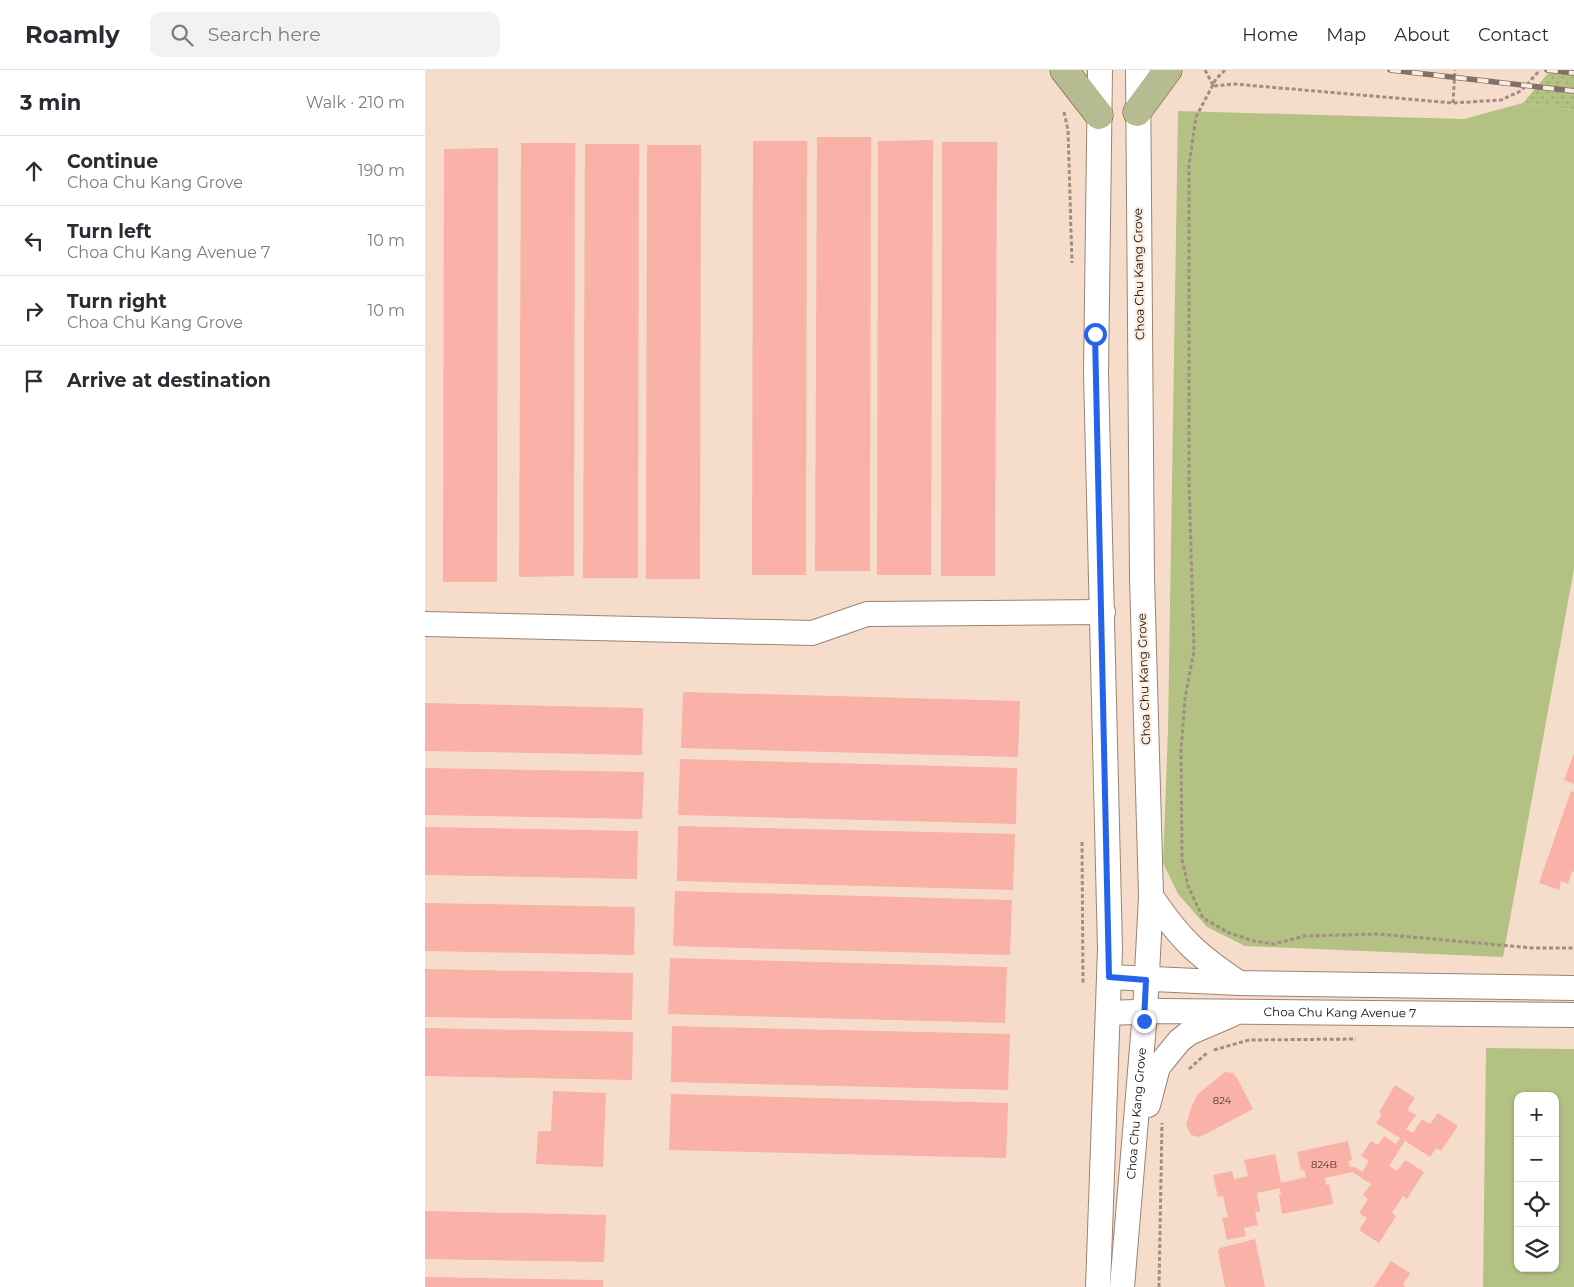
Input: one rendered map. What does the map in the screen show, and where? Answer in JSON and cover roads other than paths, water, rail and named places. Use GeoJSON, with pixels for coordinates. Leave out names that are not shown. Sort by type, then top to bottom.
{"type":"FeatureCollection","features":[{"type":"Feature","properties":{"kind":"main road"},"geometry":{"type":"LineString","coordinates":[[1064,70],[1099,115]]}},
{"type":"Feature","properties":{"kind":"main road"},"geometry":{"type":"LineString","coordinates":[[1137,112],[1168,70]]}},
{"type":"Feature","properties":{"kind":"street"},"geometry":{"type":"LineString","coordinates":[[1099,1287],[1109,977],[1103,612],[1095,373],[1100,70]]}},
{"type":"Feature","properties":{"kind":"street","name":"Choa Chu Kang Grove"},"geometry":{"type":"LineString","coordinates":[[1122,1287],[1145,1012],[1151,896],[1142,578],[1138,70]]}},
{"type":"Feature","properties":{"kind":"street"},"geometry":{"type":"LineString","coordinates":[[425,624],[812,633],[867,614],[1103,612]]}},
{"type":"Feature","properties":{"kind":"street"},"geometry":{"type":"LineString","coordinates":[[1151,896],[1171,926],[1202,958],[1239,983]]}},
{"type":"Feature","properties":{"kind":"street"},"geometry":{"type":"LineString","coordinates":[[1109,977],[1239,983],[1574,988]]}},
{"type":"Feature","properties":{"kind":"street"},"geometry":{"type":"LineString","coordinates":[[1132,1162],[1158,1067],[1179,1041],[1189,1033],[1240,1012]]}},
{"type":"Feature","properties":{"kind":"street","name":"Choa Chu Kang Avenue 7"},"geometry":{"type":"LineString","coordinates":[[1108,1013],[1240,1012],[1574,1015]]}},
{"type":"Feature","properties":{"kind":"railway"},"geometry":{"type":"LineString","coordinates":[[1390,70],[1574,91]]}},
{"type":"Feature","properties":{"kind":"railway"},"geometry":{"type":"LineString","coordinates":[[1547,70],[1574,73]]}}]}
